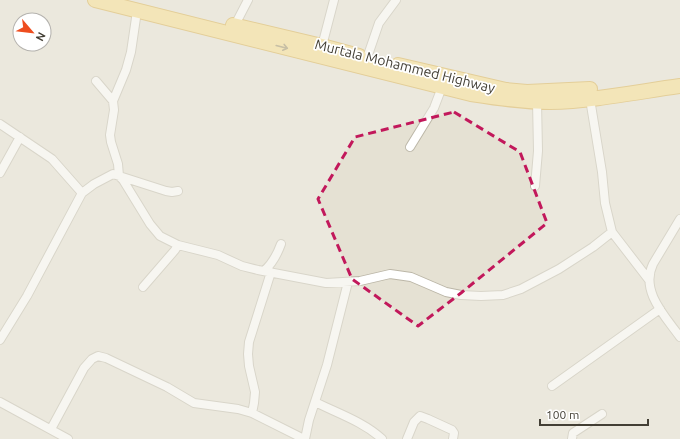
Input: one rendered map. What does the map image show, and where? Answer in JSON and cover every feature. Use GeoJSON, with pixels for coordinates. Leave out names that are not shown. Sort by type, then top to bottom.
{"type":"FeatureCollection","features":[{"type":"Feature","properties":{"kind":"highway"},"geometry":{"type":"LineString","coordinates":[[95,0],[135,5],[442,87],[471,94],[508,100],[550,102],[590,99],[680,86]]}},
{"type":"Feature","properties":{"kind":"highway","name":"Murtala Mohammed Highway"},"geometry":{"type":"LineString","coordinates":[[135,5],[235,25],[367,58],[506,90],[527,92],[593,89],[680,77]]}},
{"type":"Feature","properties":{"kind":"street"},"geometry":{"type":"LineString","coordinates":[[235,25],[248,0]]}},
{"type":"Feature","properties":{"kind":"street"},"geometry":{"type":"LineString","coordinates":[[322,46],[334,0]]}},
{"type":"Feature","properties":{"kind":"street"},"geometry":{"type":"LineString","coordinates":[[367,58],[379,23],[386,16],[396,0]]}},
{"type":"Feature","properties":{"kind":"street"},"geometry":{"type":"LineString","coordinates":[[135,5],[130,52],[126,70],[113,101],[114,110],[110,135],[111,142],[118,164],[119,176],[150,224],[160,236],[178,245],[218,254],[242,266],[326,283],[348,282],[390,274],[411,276],[446,292],[461,295],[481,296],[503,295],[521,289],[559,269],[593,247],[612,232]]}},
{"type":"Feature","properties":{"kind":"street"},"geometry":{"type":"LineString","coordinates":[[96,81],[113,101]]}},
{"type":"Feature","properties":{"kind":"street"},"geometry":{"type":"LineString","coordinates":[[410,147],[434,108],[442,87]]}},
{"type":"Feature","properties":{"kind":"street"},"geometry":{"type":"LineString","coordinates":[[590,99],[602,172],[605,203],[612,232],[649,280]]}},
{"type":"Feature","properties":{"kind":"street"},"geometry":{"type":"LineString","coordinates":[[535,186],[538,151],[537,101]]}},
{"type":"Feature","properties":{"kind":"street"},"geometry":{"type":"LineString","coordinates":[[0,124],[52,159],[82,193]]}},
{"type":"Feature","properties":{"kind":"street"},"geometry":{"type":"LineString","coordinates":[[0,173],[20,137]]}},
{"type":"Feature","properties":{"kind":"street"},"geometry":{"type":"LineString","coordinates":[[0,340],[27,296],[82,193],[105,177],[113,174],[166,191],[172,192],[178,190]]}},
{"type":"Feature","properties":{"kind":"street"},"geometry":{"type":"LineString","coordinates":[[680,219],[649,272],[649,280],[654,299],[680,337]]}},
{"type":"Feature","properties":{"kind":"street"},"geometry":{"type":"LineString","coordinates":[[252,413],[255,392],[249,366],[249,342],[268,272],[281,244]]}},
{"type":"Feature","properties":{"kind":"street"},"geometry":{"type":"LineString","coordinates":[[143,287],[178,245]]}},
{"type":"Feature","properties":{"kind":"street"},"geometry":{"type":"LineString","coordinates":[[51,429],[84,368],[92,359],[98,356],[106,358],[167,387],[194,403],[238,409],[252,413],[305,439],[308,420],[327,365],[348,282]]}},
{"type":"Feature","properties":{"kind":"street"},"geometry":{"type":"LineString","coordinates":[[552,386],[660,309]]}},
{"type":"Feature","properties":{"kind":"street"},"geometry":{"type":"LineString","coordinates":[[0,402],[68,439]]}},
{"type":"Feature","properties":{"kind":"street"},"geometry":{"type":"LineString","coordinates":[[315,402],[360,424],[382,439]]}},
{"type":"Feature","properties":{"kind":"street"},"geometry":{"type":"LineString","coordinates":[[572,439],[572,433],[602,414]]}},
{"type":"Feature","properties":{"kind":"street"},"geometry":{"type":"LineString","coordinates":[[407,439],[414,422],[420,416],[452,430],[454,432],[453,439]]}},
{"type":"Feature","properties":{"kind":"highlighted area"},"geometry":{"type":"Polygon","coordinates":[[[454,112],[520,152],[547,223],[418,326],[352,279],[318,199],[355,137],[454,112]]]}},
{"type":"Feature","properties":{"kind":"shaded area"},"geometry":{"type":"Polygon","coordinates":[[[0,0],[680,0],[680,439],[0,439],[0,0]]]}}]}
